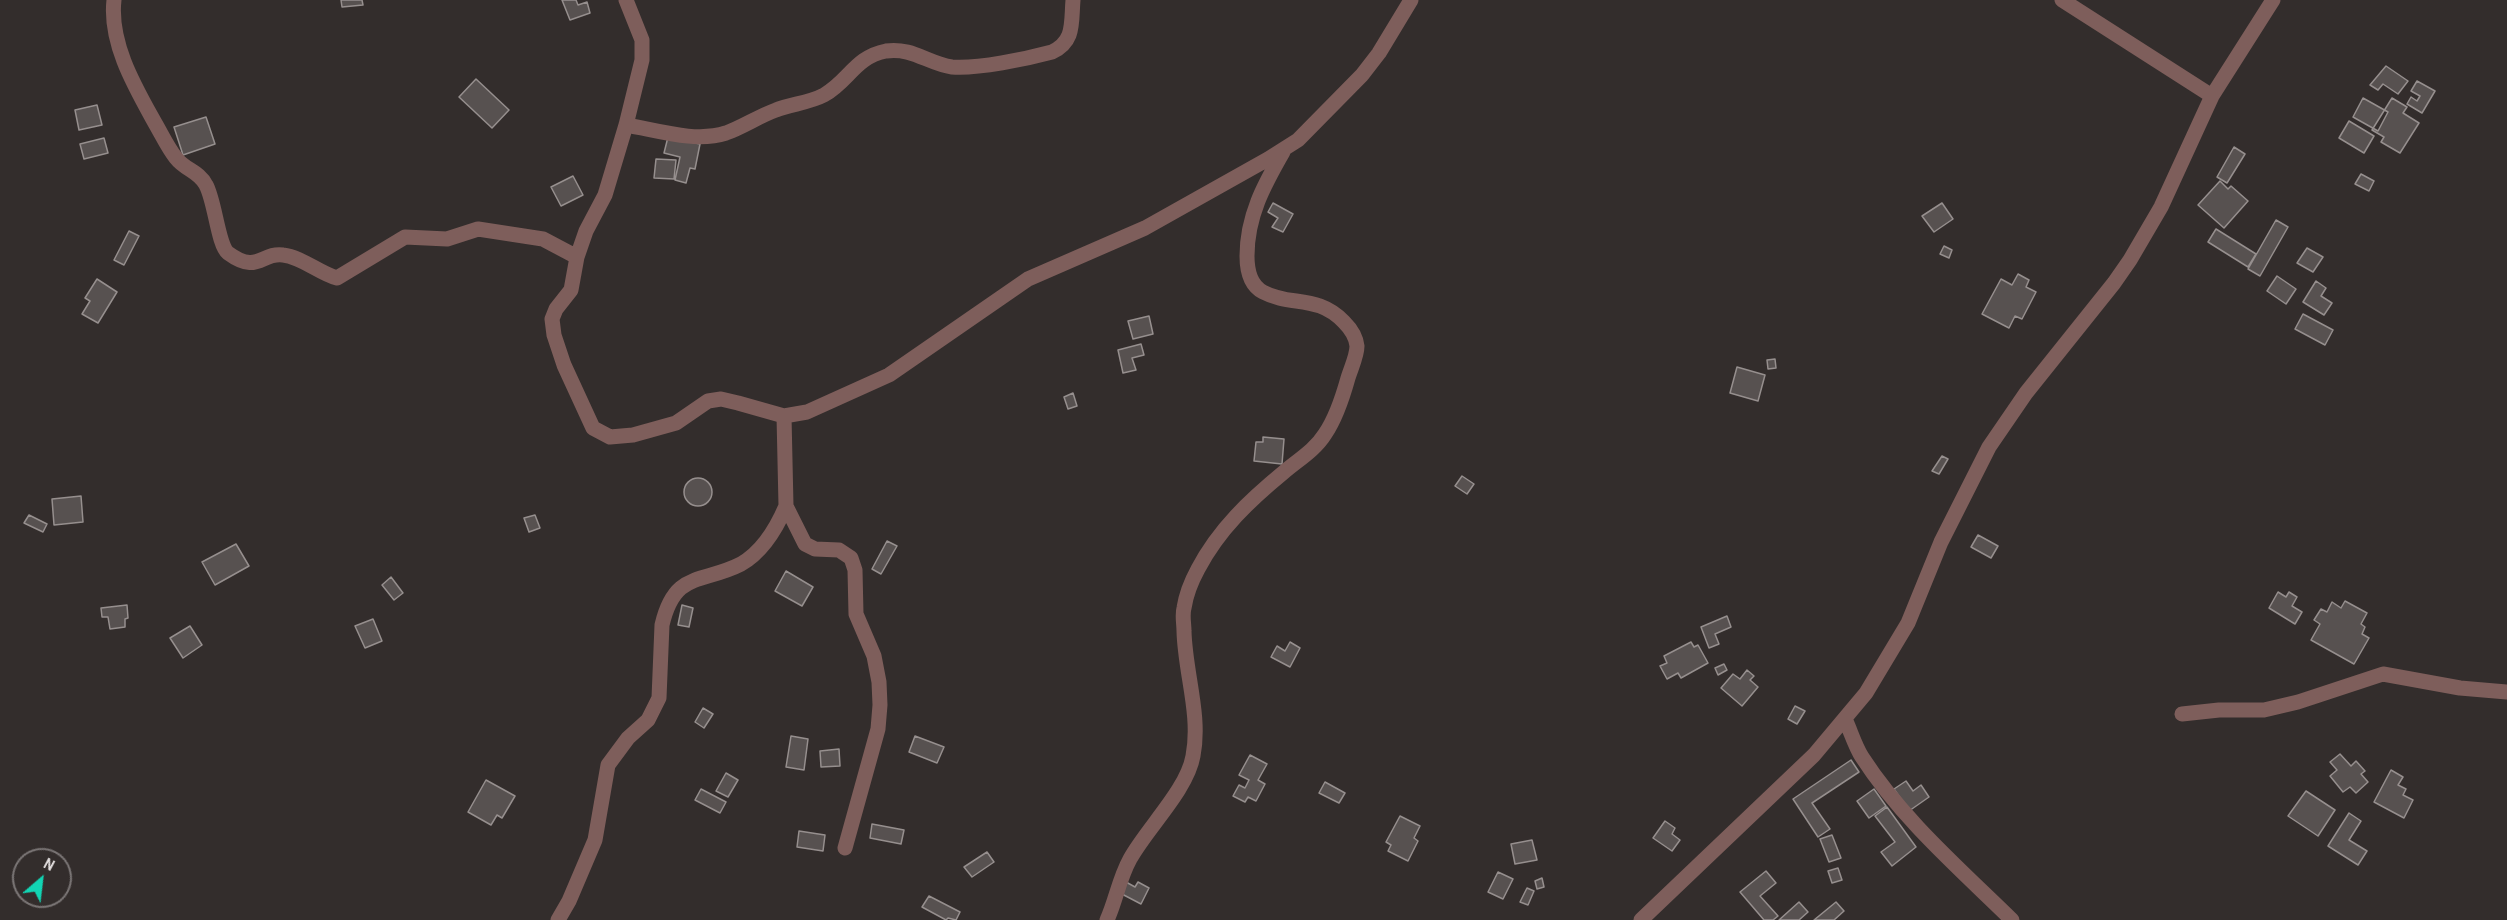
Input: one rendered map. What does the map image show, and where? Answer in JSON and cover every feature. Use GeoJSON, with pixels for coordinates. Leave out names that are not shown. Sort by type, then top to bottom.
{"type":"FeatureCollection","features":[{"type":"Feature","properties":{"kind":"street"},"geometry":{"type":"LineString","coordinates":[[114,0],[113,15],[119,48],[140,95],[176,159],[202,178],[207,186],[215,205],[221,244],[228,253],[246,263],[284,255],[337,278],[405,237],[441,240],[478,229],[543,239],[577,257]]}},
{"type":"Feature","properties":{"kind":"street"},"geometry":{"type":"LineString","coordinates":[[626,0],[642,40],[642,60],[626,125],[604,195],[586,231],[577,257],[572,290],[554,314],[552,328],[564,365],[593,428],[610,437],[633,435],[676,423],[708,401],[721,399],[784,417],[826,405],[890,375],[1028,279],[1145,228],[1285,149],[1328,111],[1362,75],[1411,0]]}},
{"type":"Feature","properties":{"kind":"street"},"geometry":{"type":"LineString","coordinates":[[626,125],[681,135],[704,136],[727,132],[778,109],[824,95],[843,80],[858,63],[884,51],[916,53],[944,65],[964,67],[1052,52],[1063,47],[1069,39],[1073,0]]}},
{"type":"Feature","properties":{"kind":"street"},"geometry":{"type":"LineString","coordinates":[[2062,0],[2212,96]]}},
{"type":"Feature","properties":{"kind":"street"},"geometry":{"type":"LineString","coordinates":[[1641,920],[1803,767],[1866,693],[1908,623],[1941,542],[1989,447],[2026,393],[2130,260],[2161,207],[2212,96],[2273,0]]}},
{"type":"Feature","properties":{"kind":"street"},"geometry":{"type":"LineString","coordinates":[[1107,920],[1121,877],[1186,777],[1193,757],[1194,718],[1186,670],[1183,610],[1197,571],[1228,524],[1273,481],[1314,448],[1326,433],[1346,386],[1354,359],[1357,346],[1352,330],[1340,318],[1324,306],[1263,292],[1253,285],[1247,267],[1249,226],[1263,189],[1285,149]]}},
{"type":"Feature","properties":{"kind":"street"},"geometry":{"type":"LineString","coordinates":[[784,417],[786,506],[805,544],[815,549],[839,550],[851,558],[855,570],[856,614],[874,656],[879,682],[878,729],[845,848]]}},
{"type":"Feature","properties":{"kind":"street"},"geometry":{"type":"LineString","coordinates":[[558,920],[569,901],[595,840],[608,765],[628,738],[648,720],[659,698],[662,625],[665,613],[684,584],[741,563],[750,557],[772,532],[786,506]]}},
{"type":"Feature","properties":{"kind":"street"},"geometry":{"type":"LineString","coordinates":[[2182,714],[2219,710],[2264,710],[2298,702],[2383,674],[2460,688],[2507,692]]}},
{"type":"Feature","properties":{"kind":"street"},"geometry":{"type":"LineString","coordinates":[[1845,719],[1861,755],[1886,791],[1943,852],[2012,920]]}},
{"type":"Feature","properties":{"kind":"building"},"geometry":{"type":"Polygon","coordinates":[[[341,0],[362,0],[363,5],[342,7],[341,0]]]}},
{"type":"Feature","properties":{"kind":"building"},"geometry":{"type":"Polygon","coordinates":[[[562,0],[576,0],[578,5],[587,2],[590,13],[570,20],[562,0]]]}},
{"type":"Feature","properties":{"kind":"building"},"geometry":{"type":"Polygon","coordinates":[[[2386,66],[2408,81],[2398,94],[2383,84],[2378,90],[2370,85],[2386,66]]]}},
{"type":"Feature","properties":{"kind":"building"},"geometry":{"type":"Polygon","coordinates":[[[476,79],[509,110],[492,128],[459,97],[476,79]]]}},
{"type":"Feature","properties":{"kind":"building"},"geometry":{"type":"Polygon","coordinates":[[[2417,81],[2435,91],[2422,113],[2407,104],[2411,97],[2417,101],[2420,96],[2411,91],[2417,81]]]}},
{"type":"Feature","properties":{"kind":"building"},"geometry":{"type":"Polygon","coordinates":[[[2363,98],[2388,112],[2378,131],[2353,117],[2363,98]]]}},
{"type":"Feature","properties":{"kind":"building"},"geometry":{"type":"Polygon","coordinates":[[[2392,98],[2407,107],[2403,113],[2419,123],[2400,153],[2381,142],[2384,137],[2372,130],[2392,98]]]}},
{"type":"Feature","properties":{"kind":"building"},"geometry":{"type":"Polygon","coordinates":[[[97,105],[102,125],[79,130],[75,110],[97,105]]]}},
{"type":"Feature","properties":{"kind":"building"},"geometry":{"type":"Polygon","coordinates":[[[206,117],[215,144],[183,155],[174,127],[206,117]]]}},
{"type":"Feature","properties":{"kind":"building"},"geometry":{"type":"Polygon","coordinates":[[[2349,121],[2374,136],[2364,153],[2339,138],[2349,121]]]}},
{"type":"Feature","properties":{"kind":"building"},"geometry":{"type":"Polygon","coordinates":[[[668,137],[700,144],[695,169],[690,168],[686,183],[675,180],[680,157],[664,153],[668,137]]]}},
{"type":"Feature","properties":{"kind":"building"},"geometry":{"type":"Polygon","coordinates":[[[104,138],[108,153],[84,159],[80,144],[104,138]]]}},
{"type":"Feature","properties":{"kind":"building"},"geometry":{"type":"Polygon","coordinates":[[[2234,147],[2245,154],[2227,183],[2217,177],[2234,147]]]}},
{"type":"Feature","properties":{"kind":"building"},"geometry":{"type":"Polygon","coordinates":[[[656,159],[676,160],[674,179],[654,178],[656,159]]]}},
{"type":"Feature","properties":{"kind":"building"},"geometry":{"type":"Polygon","coordinates":[[[2361,174],[2374,181],[2369,191],[2355,184],[2361,174]]]}},
{"type":"Feature","properties":{"kind":"building"},"geometry":{"type":"Polygon","coordinates":[[[573,176],[583,195],[561,206],[551,187],[573,176]]]}},
{"type":"Feature","properties":{"kind":"building"},"geometry":{"type":"Polygon","coordinates":[[[2220,181],[2228,189],[2231,186],[2248,201],[2224,228],[2198,205],[2220,181]]]}},
{"type":"Feature","properties":{"kind":"building"},"geometry":{"type":"Polygon","coordinates":[[[1273,203],[1293,214],[1283,232],[1272,227],[1278,218],[1268,212],[1273,203]]]}},
{"type":"Feature","properties":{"kind":"building"},"geometry":{"type":"Polygon","coordinates":[[[1942,203],[1953,219],[1934,232],[1922,216],[1942,203]]]}},
{"type":"Feature","properties":{"kind":"building"},"geometry":{"type":"Polygon","coordinates":[[[2276,220],[2288,227],[2260,276],[2248,269],[2276,220]]]}},
{"type":"Feature","properties":{"kind":"building"},"geometry":{"type":"Polygon","coordinates":[[[2216,229],[2256,254],[2248,267],[2208,242],[2216,229]]]}},
{"type":"Feature","properties":{"kind":"building"},"geometry":{"type":"Polygon","coordinates":[[[129,231],[139,236],[124,265],[114,260],[129,231]]]}},
{"type":"Feature","properties":{"kind":"building"},"geometry":{"type":"Polygon","coordinates":[[[1944,246],[1952,250],[1949,258],[1940,254],[1944,246]]]}},
{"type":"Feature","properties":{"kind":"building"},"geometry":{"type":"Polygon","coordinates":[[[2307,248],[2323,257],[2313,272],[2297,263],[2307,248]]]}},
{"type":"Feature","properties":{"kind":"building"},"geometry":{"type":"Polygon","coordinates":[[[2018,274],[2029,280],[2026,287],[2036,292],[2022,319],[2015,316],[2009,328],[1982,314],[2001,279],[2012,285],[2018,274]]]}},
{"type":"Feature","properties":{"kind":"building"},"geometry":{"type":"Polygon","coordinates":[[[2277,276],[2296,289],[2286,304],[2267,291],[2277,276]]]}},
{"type":"Feature","properties":{"kind":"building"},"geometry":{"type":"Polygon","coordinates":[[[97,279],[117,292],[98,323],[82,314],[90,301],[85,298],[97,279]]]}},
{"type":"Feature","properties":{"kind":"building"},"geometry":{"type":"Polygon","coordinates":[[[2316,281],[2326,288],[2321,296],[2332,303],[2324,315],[2303,302],[2316,281]]]}},
{"type":"Feature","properties":{"kind":"building"},"geometry":{"type":"Polygon","coordinates":[[[2303,314],[2333,330],[2325,345],[2295,329],[2303,314]]]}},
{"type":"Feature","properties":{"kind":"building"},"geometry":{"type":"Polygon","coordinates":[[[1149,316],[1153,334],[1133,339],[1128,321],[1149,316]]]}},
{"type":"Feature","properties":{"kind":"building"},"geometry":{"type":"Polygon","coordinates":[[[1141,344],[1144,355],[1132,358],[1136,370],[1123,373],[1118,350],[1141,344]]]}},
{"type":"Feature","properties":{"kind":"building"},"geometry":{"type":"Polygon","coordinates":[[[1775,359],[1776,368],[1768,369],[1767,360],[1775,359]]]}},
{"type":"Feature","properties":{"kind":"building"},"geometry":{"type":"Polygon","coordinates":[[[1737,367],[1765,375],[1758,401],[1730,393],[1737,367]]]}},
{"type":"Feature","properties":{"kind":"building"},"geometry":{"type":"Polygon","coordinates":[[[1073,393],[1077,406],[1068,409],[1064,397],[1073,393]]]}},
{"type":"Feature","properties":{"kind":"building"},"geometry":{"type":"Polygon","coordinates":[[[1263,437],[1284,439],[1282,464],[1254,461],[1256,442],[1263,442],[1263,437]]]}},
{"type":"Feature","properties":{"kind":"building"},"geometry":{"type":"Polygon","coordinates":[[[1942,456],[1948,459],[1939,474],[1932,471],[1942,456]]]}},
{"type":"Feature","properties":{"kind":"building"},"geometry":{"type":"Polygon","coordinates":[[[1462,476],[1474,484],[1467,494],[1455,486],[1462,476]]]}},
{"type":"Feature","properties":{"kind":"building"},"geometry":{"type":"Polygon","coordinates":[[[698,478],[708,482],[712,492],[708,502],[698,506],[688,502],[684,492],[688,482],[698,478]]]}},
{"type":"Feature","properties":{"kind":"building"},"geometry":{"type":"Polygon","coordinates":[[[81,496],[83,522],[54,525],[52,499],[81,496]]]}},
{"type":"Feature","properties":{"kind":"building"},"geometry":{"type":"Polygon","coordinates":[[[29,515],[47,524],[43,532],[24,523],[29,515]]]}},
{"type":"Feature","properties":{"kind":"building"},"geometry":{"type":"Polygon","coordinates":[[[535,515],[540,528],[529,532],[524,518],[535,515]]]}},
{"type":"Feature","properties":{"kind":"building"},"geometry":{"type":"Polygon","coordinates":[[[1978,535],[1998,546],[1991,558],[1971,547],[1978,535]]]}},
{"type":"Feature","properties":{"kind":"building"},"geometry":{"type":"Polygon","coordinates":[[[887,541],[897,546],[881,574],[872,569],[887,541]]]}},
{"type":"Feature","properties":{"kind":"building"},"geometry":{"type":"Polygon","coordinates":[[[236,544],[249,566],[215,585],[202,562],[236,544]]]}},
{"type":"Feature","properties":{"kind":"building"},"geometry":{"type":"Polygon","coordinates":[[[786,571],[813,587],[802,606],[775,591],[786,571]]]}},
{"type":"Feature","properties":{"kind":"building"},"geometry":{"type":"Polygon","coordinates":[[[391,577],[403,593],[394,600],[382,585],[391,577]]]}},
{"type":"Feature","properties":{"kind":"building"},"geometry":{"type":"Polygon","coordinates":[[[2278,592],[2286,597],[2289,592],[2297,597],[2292,606],[2302,612],[2295,624],[2269,608],[2278,592]]]}},
{"type":"Feature","properties":{"kind":"building"},"geometry":{"type":"Polygon","coordinates":[[[2345,601],[2367,613],[2361,624],[2365,627],[2362,634],[2369,638],[2354,664],[2311,640],[2320,624],[2314,620],[2321,609],[2327,612],[2332,602],[2341,608],[2345,601]]]}},
{"type":"Feature","properties":{"kind":"building"},"geometry":{"type":"Polygon","coordinates":[[[127,605],[128,618],[125,619],[125,627],[110,629],[108,617],[102,617],[101,608],[127,605]]]}},
{"type":"Feature","properties":{"kind":"building"},"geometry":{"type":"Polygon","coordinates":[[[682,605],[693,608],[689,627],[678,625],[682,605]]]}},
{"type":"Feature","properties":{"kind":"building"},"geometry":{"type":"Polygon","coordinates":[[[1727,616],[1731,627],[1715,634],[1719,644],[1709,648],[1701,627],[1727,616]]]}},
{"type":"Feature","properties":{"kind":"building"},"geometry":{"type":"Polygon","coordinates":[[[373,619],[382,641],[365,648],[355,626],[373,619]]]}},
{"type":"Feature","properties":{"kind":"building"},"geometry":{"type":"Polygon","coordinates":[[[190,626],[202,645],[183,658],[170,638],[190,626]]]}},
{"type":"Feature","properties":{"kind":"building"},"geometry":{"type":"Polygon","coordinates":[[[1290,642],[1300,648],[1290,667],[1271,657],[1277,646],[1285,651],[1290,642]]]}},
{"type":"Feature","properties":{"kind":"building"},"geometry":{"type":"Polygon","coordinates":[[[1691,642],[1694,647],[1698,645],[1708,663],[1681,678],[1678,673],[1667,679],[1660,666],[1667,663],[1664,656],[1691,642]]]}},
{"type":"Feature","properties":{"kind":"building"},"geometry":{"type":"Polygon","coordinates":[[[1724,664],[1727,670],[1718,675],[1715,668],[1724,664]]]}},
{"type":"Feature","properties":{"kind":"building"},"geometry":{"type":"Polygon","coordinates":[[[1747,670],[1754,676],[1750,680],[1758,687],[1742,706],[1721,688],[1733,674],[1740,679],[1747,670]]]}},
{"type":"Feature","properties":{"kind":"building"},"geometry":{"type":"Polygon","coordinates":[[[1795,706],[1805,711],[1797,724],[1788,719],[1795,706]]]}},
{"type":"Feature","properties":{"kind":"building"},"geometry":{"type":"Polygon","coordinates":[[[703,708],[713,714],[704,728],[695,722],[703,708]]]}},
{"type":"Feature","properties":{"kind":"building"},"geometry":{"type":"Polygon","coordinates":[[[791,736],[808,739],[804,770],[786,767],[791,736]]]}},
{"type":"Feature","properties":{"kind":"building"},"geometry":{"type":"Polygon","coordinates":[[[915,736],[944,747],[937,763],[909,752],[915,736]]]}},
{"type":"Feature","properties":{"kind":"building"},"geometry":{"type":"Polygon","coordinates":[[[839,749],[840,766],[821,767],[820,751],[839,749]]]}},
{"type":"Feature","properties":{"kind":"building"},"geometry":{"type":"Polygon","coordinates":[[[2340,754],[2351,766],[2356,761],[2365,771],[2361,774],[2368,782],[2356,793],[2350,787],[2343,792],[2330,776],[2337,770],[2330,762],[2340,754]]]}},
{"type":"Feature","properties":{"kind":"building"},"geometry":{"type":"Polygon","coordinates":[[[1250,755],[1267,764],[1258,780],[1265,784],[1256,801],[1248,797],[1245,802],[1233,796],[1239,785],[1245,788],[1249,780],[1239,775],[1250,755]]]}},
{"type":"Feature","properties":{"kind":"building"},"geometry":{"type":"Polygon","coordinates":[[[1851,760],[1859,772],[1812,803],[1830,829],[1818,837],[1793,799],[1851,760]]]}},
{"type":"Feature","properties":{"kind":"building"},"geometry":{"type":"Polygon","coordinates":[[[2391,770],[2403,777],[2398,785],[2406,789],[2403,795],[2413,800],[2404,818],[2374,802],[2391,770]]]}},
{"type":"Feature","properties":{"kind":"building"},"geometry":{"type":"Polygon","coordinates":[[[726,773],[738,780],[728,797],[716,791],[726,773]]]}},
{"type":"Feature","properties":{"kind":"building"},"geometry":{"type":"Polygon","coordinates":[[[486,780],[515,796],[502,818],[497,815],[491,825],[468,812],[486,780]]]}},
{"type":"Feature","properties":{"kind":"building"},"geometry":{"type":"Polygon","coordinates":[[[1906,781],[1913,791],[1921,785],[1929,797],[1909,811],[1894,789],[1906,781]]]}},
{"type":"Feature","properties":{"kind":"building"},"geometry":{"type":"Polygon","coordinates":[[[1325,782],[1345,793],[1339,803],[1319,793],[1325,782]]]}},
{"type":"Feature","properties":{"kind":"building"},"geometry":{"type":"Polygon","coordinates":[[[701,789],[726,802],[720,813],[695,800],[701,789]]]}},
{"type":"Feature","properties":{"kind":"building"},"geometry":{"type":"Polygon","coordinates":[[[1874,789],[1886,806],[1869,818],[1857,801],[1874,789]]]}},
{"type":"Feature","properties":{"kind":"building"},"geometry":{"type":"Polygon","coordinates":[[[2306,791],[2335,810],[2318,836],[2288,816],[2306,791]]]}},
{"type":"Feature","properties":{"kind":"building"},"geometry":{"type":"Polygon","coordinates":[[[1887,807],[1916,847],[1892,866],[1881,852],[1895,842],[1875,816],[1887,807]]]}},
{"type":"Feature","properties":{"kind":"building"},"geometry":{"type":"Polygon","coordinates":[[[2349,813],[2361,821],[2349,840],[2367,851],[2358,865],[2328,846],[2349,813]]]}},
{"type":"Feature","properties":{"kind":"building"},"geometry":{"type":"Polygon","coordinates":[[[1400,816],[1420,826],[1414,838],[1418,841],[1408,861],[1388,851],[1391,845],[1386,842],[1400,816]]]}},
{"type":"Feature","properties":{"kind":"building"},"geometry":{"type":"Polygon","coordinates":[[[1665,821],[1675,828],[1672,834],[1680,840],[1672,851],[1653,838],[1665,821]]]}},
{"type":"Feature","properties":{"kind":"building"},"geometry":{"type":"Polygon","coordinates":[[[872,824],[904,830],[901,844],[870,838],[872,824]]]}},
{"type":"Feature","properties":{"kind":"building"},"geometry":{"type":"Polygon","coordinates":[[[799,831],[825,835],[823,851],[797,847],[799,831]]]}},
{"type":"Feature","properties":{"kind":"building"},"geometry":{"type":"Polygon","coordinates":[[[1832,835],[1841,858],[1829,862],[1820,839],[1832,835]]]}},
{"type":"Feature","properties":{"kind":"building"},"geometry":{"type":"Polygon","coordinates":[[[1532,840],[1537,860],[1515,864],[1511,844],[1532,840]]]}},
{"type":"Feature","properties":{"kind":"building"},"geometry":{"type":"Polygon","coordinates":[[[987,852],[994,862],[972,877],[964,867],[987,852]]]}},
{"type":"Feature","properties":{"kind":"building"},"geometry":{"type":"Polygon","coordinates":[[[1838,868],[1842,880],[1832,883],[1828,871],[1838,868]]]}},
{"type":"Feature","properties":{"kind":"building"},"geometry":{"type":"Polygon","coordinates":[[[1766,871],[1776,883],[1760,896],[1778,916],[1773,920],[1764,920],[1740,892],[1766,871]]]}},
{"type":"Feature","properties":{"kind":"building"},"geometry":{"type":"Polygon","coordinates":[[[1498,872],[1513,879],[1503,899],[1488,892],[1498,872]]]}},
{"type":"Feature","properties":{"kind":"building"},"geometry":{"type":"Polygon","coordinates":[[[1542,878],[1544,887],[1537,889],[1535,881],[1542,878]]]}},
{"type":"Feature","properties":{"kind":"building"},"geometry":{"type":"Polygon","coordinates":[[[1126,882],[1135,887],[1138,882],[1149,888],[1141,904],[1120,893],[1126,882]]]}},
{"type":"Feature","properties":{"kind":"building"},"geometry":{"type":"Polygon","coordinates":[[[1527,888],[1534,891],[1528,905],[1520,902],[1527,888]]]}},
{"type":"Feature","properties":{"kind":"building"},"geometry":{"type":"Polygon","coordinates":[[[929,896],[960,912],[956,920],[948,918],[946,920],[922,907],[929,896]]]}},
{"type":"Feature","properties":{"kind":"building"},"geometry":{"type":"Polygon","coordinates":[[[1799,902],[1808,912],[1799,920],[1779,920],[1799,902]]]}},
{"type":"Feature","properties":{"kind":"building"},"geometry":{"type":"Polygon","coordinates":[[[1836,902],[1844,911],[1834,920],[1814,920],[1836,902]]]}}]}
